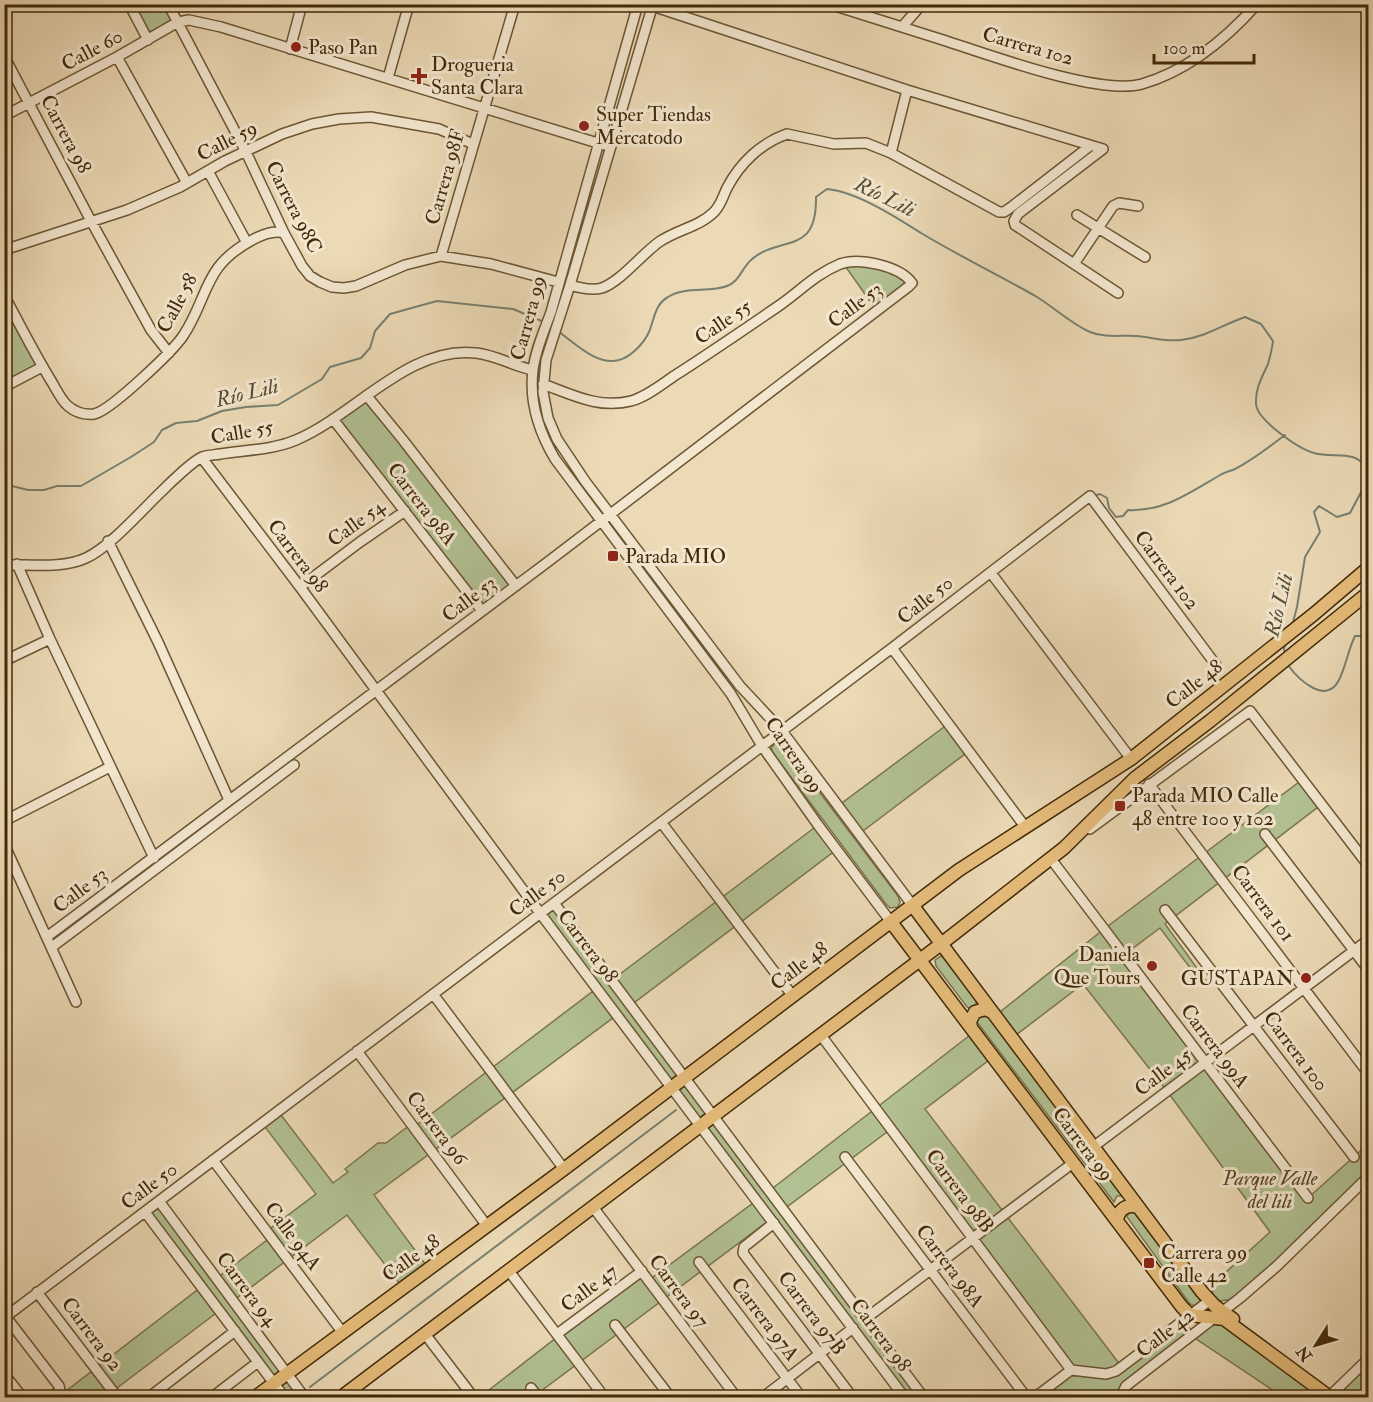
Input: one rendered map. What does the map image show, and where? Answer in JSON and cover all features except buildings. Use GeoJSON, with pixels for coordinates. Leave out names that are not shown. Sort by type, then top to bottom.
{"type":"FeatureCollection","features":[{"type":"Feature","properties":{"kind":"main road","name":"Calle 48"},"geometry":{"type":"LineString","coordinates":[[254,1398],[488,1226],[959,870],[1131,759],[1368,568]]}},
{"type":"Feature","properties":{"kind":"main road","name":"Calle 48"},"geometry":{"type":"LineString","coordinates":[[340,1398],[1051,859],[1135,778],[1210,721],[1368,593]]}},
{"type":"Feature","properties":{"kind":"main road","name":"Carrera 99"},"geometry":{"type":"LineString","coordinates":[[913,906],[1219,1315],[1336,1396]]}},
{"type":"Feature","properties":{"kind":"main road","name":"Carrera 99"},"geometry":{"type":"LineString","coordinates":[[891,922],[1182,1307],[1191,1315],[1219,1315]]}},
{"type":"Feature","properties":{"kind":"main road"},"geometry":{"type":"LineString","coordinates":[[971,1028],[970,1021],[975,1012],[985,1009],[992,1012]]}},
{"type":"Feature","properties":{"kind":"main road"},"geometry":{"type":"LineString","coordinates":[[1117,1221],[1117,1216],[1123,1208],[1138,1207]]}},
{"type":"Feature","properties":{"kind":"street"},"geometry":{"type":"LineString","coordinates":[[129,4],[148,40]]}},
{"type":"Feature","properties":{"kind":"street","name":"Carrera 98C"},"geometry":{"type":"LineString","coordinates":[[168,4],[246,152],[302,266],[310,276],[320,282],[344,288],[356,286],[405,265],[441,256]]}},
{"type":"Feature","properties":{"kind":"street"},"geometry":{"type":"LineString","coordinates":[[290,49],[302,4]]}},
{"type":"Feature","properties":{"kind":"street"},"geometry":{"type":"LineString","coordinates":[[388,78],[409,4]]}},
{"type":"Feature","properties":{"kind":"street","name":"Carrera 98F"},"geometry":{"type":"LineString","coordinates":[[441,256],[515,4]]}},
{"type":"Feature","properties":{"kind":"street","name":"Carrera 99"},"geometry":{"type":"LineString","coordinates":[[638,4],[533,370],[536,413],[546,444],[731,694],[762,746],[891,922]]}},
{"type":"Feature","properties":{"kind":"street","name":"Carrera 102"},"geometry":{"type":"LineString","coordinates":[[829,4],[1044,71],[1103,86],[1140,85],[1183,67],[1236,28],[1257,4]]}},
{"type":"Feature","properties":{"kind":"street"},"geometry":{"type":"LineString","coordinates":[[902,27],[922,4]]}},
{"type":"Feature","properties":{"kind":"street"},"geometry":{"type":"LineString","coordinates":[[651,5],[907,90],[1103,149],[1018,214],[1014,221],[1015,225],[1118,293]]}},
{"type":"Feature","properties":{"kind":"street","name":"Carrera 99"},"geometry":{"type":"LineString","coordinates":[[651,5],[611,147],[546,360],[543,384],[546,408],[557,439],[611,514],[740,686],[782,731],[913,906]]}},
{"type":"Feature","properties":{"kind":"street"},"geometry":{"type":"LineString","coordinates":[[178,22],[189,20],[203,22],[611,147]]}},
{"type":"Feature","properties":{"kind":"street","name":"Calle 60"},"geometry":{"type":"LineString","coordinates":[[4,116],[117,57],[178,22]]}},
{"type":"Feature","properties":{"kind":"street","name":"Carrera 98"},"geometry":{"type":"LineString","coordinates":[[4,56],[151,330],[169,353]]}},
{"type":"Feature","properties":{"kind":"street"},"geometry":{"type":"LineString","coordinates":[[117,57],[187,183]]}},
{"type":"Feature","properties":{"kind":"street"},"geometry":{"type":"LineString","coordinates":[[891,153],[907,90]]}},
{"type":"Feature","properties":{"kind":"street","name":"Calle 59"},"geometry":{"type":"LineString","coordinates":[[4,250],[128,210],[187,183],[282,134],[312,124],[371,117],[439,129],[474,144]]}},
{"type":"Feature","properties":{"kind":"street"},"geometry":{"type":"LineString","coordinates":[[570,285],[602,288],[658,243],[710,216],[717,209],[738,171],[754,153],[766,143],[787,134],[834,144],[866,143],[891,153],[999,212],[1004,212],[1090,146]]}},
{"type":"Feature","properties":{"kind":"street"},"geometry":{"type":"LineString","coordinates":[[208,171],[247,243]]}},
{"type":"Feature","properties":{"kind":"street"},"geometry":{"type":"LineString","coordinates":[[1074,264],[1113,206],[1119,203],[1138,206]]}},
{"type":"Feature","properties":{"kind":"street"},"geometry":{"type":"LineString","coordinates":[[1077,215],[1145,257]]}},
{"type":"Feature","properties":{"kind":"street","name":"Calle 58"},"geometry":{"type":"LineString","coordinates":[[42,367],[66,404],[75,411],[95,414],[104,410],[169,353],[188,327],[214,271],[226,259],[247,243],[271,232],[285,233]]}},
{"type":"Feature","properties":{"kind":"street"},"geometry":{"type":"LineString","coordinates":[[441,256],[491,264],[558,282]]}},
{"type":"Feature","properties":{"kind":"street","name":"Calle 55"},"geometry":{"type":"LineString","coordinates":[[543,384],[592,403],[613,404],[633,400],[766,315],[819,274],[843,263],[871,263],[884,266],[910,280],[912,283],[908,287]]}},
{"type":"Feature","properties":{"kind":"street","name":"Calle 53"},"geometry":{"type":"LineString","coordinates":[[48,936],[516,586],[908,287]]}},
{"type":"Feature","properties":{"kind":"street"},"geometry":{"type":"LineString","coordinates":[[4,295],[42,367],[7,386],[4,375]]}},
{"type":"Feature","properties":{"kind":"street","name":"Calle 55"},"geometry":{"type":"LineString","coordinates":[[4,565],[59,564],[85,558],[108,541],[201,458],[278,446],[297,439],[333,419],[418,363],[438,355],[476,353],[497,357],[533,370]]}},
{"type":"Feature","properties":{"kind":"street"},"geometry":{"type":"LineString","coordinates":[[367,396],[516,586]]}},
{"type":"Feature","properties":{"kind":"street","name":"Carrera 98A"},"geometry":{"type":"LineString","coordinates":[[333,419],[482,611]]}},
{"type":"Feature","properties":{"kind":"street","name":"Carrera 98"},"geometry":{"type":"LineString","coordinates":[[201,458],[300,587],[540,913],[905,1398]]}},
{"type":"Feature","properties":{"kind":"street","name":"Carrera 102"},"geometry":{"type":"LineString","coordinates":[[1090,496],[1216,665]]}},
{"type":"Feature","properties":{"kind":"street","name":"Calle 50"},"geometry":{"type":"LineString","coordinates":[[5,1317],[1090,496]]}},
{"type":"Feature","properties":{"kind":"street","name":"Calle 54"},"geometry":{"type":"LineString","coordinates":[[300,587],[405,511]]}},
{"type":"Feature","properties":{"kind":"street"},"geometry":{"type":"LineString","coordinates":[[108,541],[158,642],[229,800]]}},
{"type":"Feature","properties":{"kind":"street"},"geometry":{"type":"LineString","coordinates":[[17,564],[154,858]]}},
{"type":"Feature","properties":{"kind":"street"},"geometry":{"type":"LineString","coordinates":[[991,573],[1131,759]]}},
{"type":"Feature","properties":{"kind":"street"},"geometry":{"type":"LineString","coordinates":[[4,661],[50,639]]}},
{"type":"Feature","properties":{"kind":"street"},"geometry":{"type":"LineString","coordinates":[[892,648],[1026,828]]}},
{"type":"Feature","properties":{"kind":"street","name":"Calle 48"},"geometry":{"type":"LineString","coordinates":[[1064,848],[1250,711],[1368,865]]}},
{"type":"Feature","properties":{"kind":"street","name":"Calle 53"},"geometry":{"type":"LineString","coordinates":[[51,947],[294,765]]}},
{"type":"Feature","properties":{"kind":"street"},"geometry":{"type":"LineString","coordinates":[[4,821],[110,766]]}},
{"type":"Feature","properties":{"kind":"street","name":"Carrera 101"},"geometry":{"type":"LineString","coordinates":[[1149,784],[1368,1073]]}},
{"type":"Feature","properties":{"kind":"street"},"geometry":{"type":"LineString","coordinates":[[661,822],[792,995]]}},
{"type":"Feature","properties":{"kind":"street"},"geometry":{"type":"LineString","coordinates":[[1265,834],[1368,969]]}},
{"type":"Feature","properties":{"kind":"street"},"geometry":{"type":"LineString","coordinates":[[4,844],[48,936],[76,1002]]}},
{"type":"Feature","properties":{"kind":"street","name":"Carrera 99A"},"geometry":{"type":"LineString","coordinates":[[1051,859],[1308,1198]]}},
{"type":"Feature","properties":{"kind":"street","name":"Carrera 98"},"geometry":{"type":"LineString","coordinates":[[554,903],[924,1398]]}},
{"type":"Feature","properties":{"kind":"street","name":"Carrera 100"},"geometry":{"type":"LineString","coordinates":[[1165,910],[1354,1157]]}},
{"type":"Feature","properties":{"kind":"street","name":"Calle 45"},"geometry":{"type":"LineString","coordinates":[[1093,1147],[1368,940]]}},
{"type":"Feature","properties":{"kind":"street"},"geometry":{"type":"LineString","coordinates":[[433,994],[564,1169]]}},
{"type":"Feature","properties":{"kind":"street","name":"Carrera 98B"},"geometry":{"type":"LineString","coordinates":[[820,1034],[1071,1370]]}},
{"type":"Feature","properties":{"kind":"street","name":"Carrera 96"},"geometry":{"type":"LineString","coordinates":[[357,1051],[488,1226]]}},
{"type":"Feature","properties":{"kind":"street","name":"Carrera 98A"},"geometry":{"type":"LineString","coordinates":[[845,1157],[1027,1398]]}},
{"type":"Feature","properties":{"kind":"street","name":"Calle 94A"},"geometry":{"type":"LineString","coordinates":[[213,1160],[343,1333]]}},
{"type":"Feature","properties":{"kind":"street"},"geometry":{"type":"LineString","coordinates":[[865,1319],[1073,1162]]}},
{"type":"Feature","properties":{"kind":"street","name":"Calle 42"},"geometry":{"type":"LineString","coordinates":[[1119,1398],[1126,1386],[1219,1315],[1277,1266],[1364,1187],[1368,1177]]}},
{"type":"Feature","properties":{"kind":"street","name":"Carrera 94"},"geometry":{"type":"LineString","coordinates":[[159,1201],[305,1398]]}},
{"type":"Feature","properties":{"kind":"street","name":"Carrera 97"},"geometry":{"type":"LineString","coordinates":[[593,1207],[737,1398]]}},
{"type":"Feature","properties":{"kind":"street","name":"Carrera 94"},"geometry":{"type":"LineString","coordinates":[[145,1212],[285,1398]]}},
{"type":"Feature","properties":{"kind":"street","name":"Carrera 97B"},"geometry":{"type":"LineString","coordinates":[[774,1223],[742,1250],[853,1398]]}},
{"type":"Feature","properties":{"kind":"street","name":"Carrera 97A"},"geometry":{"type":"LineString","coordinates":[[699,1262],[802,1398]]}},
{"type":"Feature","properties":{"kind":"street"},"geometry":{"type":"LineString","coordinates":[[508,1271],[605,1398]]}},
{"type":"Feature","properties":{"kind":"street","name":"Calle 47"},"geometry":{"type":"LineString","coordinates":[[557,1334],[642,1271]]}},
{"type":"Feature","properties":{"kind":"street","name":"Carrera 92"},"geometry":{"type":"LineString","coordinates":[[37,1292],[117,1398]]}},
{"type":"Feature","properties":{"kind":"street","name":"Calle 42"},"geometry":{"type":"LineString","coordinates":[[1071,1370],[1106,1374],[1116,1371],[1209,1301]]}},
{"type":"Feature","properties":{"kind":"street"},"geometry":{"type":"LineString","coordinates":[[5,1317],[60,1390],[51,1398]]}},
{"type":"Feature","properties":{"kind":"street"},"geometry":{"type":"LineString","coordinates":[[615,1325],[671,1398]]}},
{"type":"Feature","properties":{"kind":"street"},"geometry":{"type":"LineString","coordinates":[[762,1398],[853,1328]]}},
{"type":"Feature","properties":{"kind":"street"},"geometry":{"type":"LineString","coordinates":[[148,1398],[235,1332]]}},
{"type":"Feature","properties":{"kind":"street"},"geometry":{"type":"LineString","coordinates":[[425,1334],[474,1398]]}},
{"type":"Feature","properties":{"kind":"street"},"geometry":{"type":"LineString","coordinates":[[1336,1396],[1368,1359]]}},
{"type":"Feature","properties":{"kind":"street"},"geometry":{"type":"LineString","coordinates":[[211,1398],[258,1362]]}},
{"type":"Feature","properties":{"kind":"street"},"geometry":{"type":"LineString","coordinates":[[1034,1398],[1071,1370]]}},
{"type":"Feature","properties":{"kind":"street"},"geometry":{"type":"LineString","coordinates":[[4,1374],[23,1398]]}},
{"type":"Feature","properties":{"kind":"street"},"geometry":{"type":"LineString","coordinates":[[531,1388],[539,1398]]}},
{"type":"Feature","properties":{"kind":"green space"},"geometry":{"type":"Polygon","coordinates":[[[129,5],[168,5],[178,22],[148,40],[129,5]]]}},
{"type":"Feature","properties":{"kind":"green space"},"geometry":{"type":"Polygon","coordinates":[[[843,263],[871,263],[910,280],[877,311],[843,263]]]}},
{"type":"Feature","properties":{"kind":"green space"},"geometry":{"type":"Polygon","coordinates":[[[4,295],[42,367],[10,384],[5,375],[4,295]]]}},
{"type":"Feature","properties":{"kind":"green space"},"geometry":{"type":"Polygon","coordinates":[[[367,396],[516,586],[482,611],[333,419],[367,396]]]}},
{"type":"Feature","properties":{"kind":"green space"},"geometry":{"type":"Polygon","coordinates":[[[948,724],[969,751],[859,834],[838,806],[948,724]]]}},
{"type":"Feature","properties":{"kind":"green space"},"geometry":{"type":"Polygon","coordinates":[[[776,742],[783,744],[898,896],[900,902],[898,907],[890,908],[886,904],[773,753],[771,748],[776,742]]]}},
{"type":"Feature","properties":{"kind":"green space","name":"Parque Valle del lili"},"geometry":{"type":"Polygon","coordinates":[[[1303,779],[1322,804],[1165,924],[1207,982],[1203,985],[1160,928],[1124,955],[1308,1198],[1368,1144],[1368,1177],[1240,1298],[1220,1301],[1212,1294],[1214,1283],[1270,1232],[1167,1091],[1083,984],[1012,1038],[995,1016],[1104,929],[1303,779]]]}},
{"type":"Feature","properties":{"kind":"green space"},"geometry":{"type":"Polygon","coordinates":[[[818,825],[836,850],[630,1006],[769,1191],[974,1032],[993,1057],[925,1109],[1121,1366],[1184,1323],[1192,1330],[1215,1317],[1331,1397],[1283,1397],[1190,1335],[1120,1397],[1034,1397],[1071,1370],[891,1129],[783,1210],[924,1397],[905,1397],[771,1219],[533,1397],[480,1397],[642,1271],[649,1280],[757,1200],[617,1015],[374,1195],[429,1269],[403,1288],[347,1215],[234,1300],[305,1397],[285,1397],[219,1311],[105,1397],[57,1398],[201,1287],[145,1212],[159,1201],[217,1278],[271,1237],[267,1231],[316,1194],[262,1123],[278,1111],[333,1183],[348,1172],[345,1169],[378,1143],[386,1143],[406,1128],[414,1127],[597,988],[540,913],[554,903],[612,980],[818,825]]]}},
{"type":"Feature","properties":{"kind":"green space"},"geometry":{"type":"Polygon","coordinates":[[[941,956],[946,959],[976,999],[976,1007],[971,1009],[967,1007],[936,966],[935,960],[941,956]]]}},
{"type":"Feature","properties":{"kind":"green space"},"geometry":{"type":"Polygon","coordinates":[[[987,1014],[1123,1196],[1117,1196],[1114,1202],[977,1022],[977,1016],[987,1014]]]}},
{"type":"Feature","properties":{"kind":"green space"},"geometry":{"type":"Polygon","coordinates":[[[1129,1212],[1134,1212],[1192,1286],[1200,1297],[1199,1305],[1190,1304],[1127,1217],[1129,1212]]]}},
{"type":"Feature","properties":{"kind":"green space"},"geometry":{"type":"Polygon","coordinates":[[[1368,1359],[1368,1397],[1342,1397],[1334,1392],[1368,1359]]]}},
{"type":"Feature","properties":{"kind":"waterway","name":"Río Lili"},"geometry":{"type":"LineString","coordinates":[[559,332],[595,357],[611,361],[624,358],[644,341],[658,308],[664,300],[682,292],[720,288],[731,284],[748,263],[762,252],[804,236],[815,216],[816,197],[827,189],[839,191],[876,206],[1037,297],[1076,325],[1095,334],[1175,340],[1206,334],[1245,317],[1261,324],[1273,341],[1268,364],[1257,393],[1256,404],[1263,418],[1289,440],[1307,450],[1322,455],[1351,457],[1363,463],[1368,470]]}},
{"type":"Feature","properties":{"kind":"waterway","name":"Río Lili"},"geometry":{"type":"LineString","coordinates":[[4,484],[28,490],[44,490],[57,486],[81,486],[154,442],[162,430],[176,423],[197,421],[222,411],[278,405],[322,379],[330,367],[361,358],[370,348],[375,331],[390,314],[437,301],[513,309],[544,322]]}},
{"type":"Feature","properties":{"kind":"waterway"},"geometry":{"type":"LineString","coordinates":[[1093,496],[1100,494],[1107,498],[1109,508],[1116,517],[1123,516],[1128,510],[1154,508],[1178,499],[1235,469],[1285,435]]}},
{"type":"Feature","properties":{"kind":"waterway","name":"Río Lili"},"geometry":{"type":"LineString","coordinates":[[1292,626],[1305,557],[1320,532],[1314,512],[1319,506],[1337,517],[1350,513],[1368,479]]}},
{"type":"Feature","properties":{"kind":"waterway","name":"Río Lili"},"geometry":{"type":"LineString","coordinates":[[1288,665],[1312,688],[1327,691],[1339,680],[1355,636],[1368,636]]}},
{"type":"Feature","properties":{"kind":"waterway","name":"Río Lili"},"geometry":{"type":"LineString","coordinates":[[1285,654],[1286,642]]}},
{"type":"Feature","properties":{"kind":"waterway"},"geometry":{"type":"LineString","coordinates":[[310,1387],[676,1110]]}},
{"type":"Feature","properties":{"kind":"place","name":"Paso Pan"},"geometry":{"type":"Point","coordinates":[296,47]}},
{"type":"Feature","properties":{"kind":"place","name":"Drogueria Santa Clara"},"geometry":{"type":"Point","coordinates":[419,76]}},
{"type":"Feature","properties":{"kind":"place","name":"Super Tiendas Mercatodo"},"geometry":{"type":"Point","coordinates":[584,126]}},
{"type":"Feature","properties":{"kind":"place","name":"Parada MIO"},"geometry":{"type":"Point","coordinates":[613,556]}},
{"type":"Feature","properties":{"kind":"place","name":"Parada MIO Calle 48 entre 100 y 102"},"geometry":{"type":"Point","coordinates":[1120,806]}},
{"type":"Feature","properties":{"kind":"place","name":"Daniela Que Tours"},"geometry":{"type":"Point","coordinates":[1152,966]}},
{"type":"Feature","properties":{"kind":"place","name":"GUSTAPAN"},"geometry":{"type":"Point","coordinates":[1306,978]}},
{"type":"Feature","properties":{"kind":"place","name":"Carrera 99 Calle 42"},"geometry":{"type":"Point","coordinates":[1149,1263]}}]}
